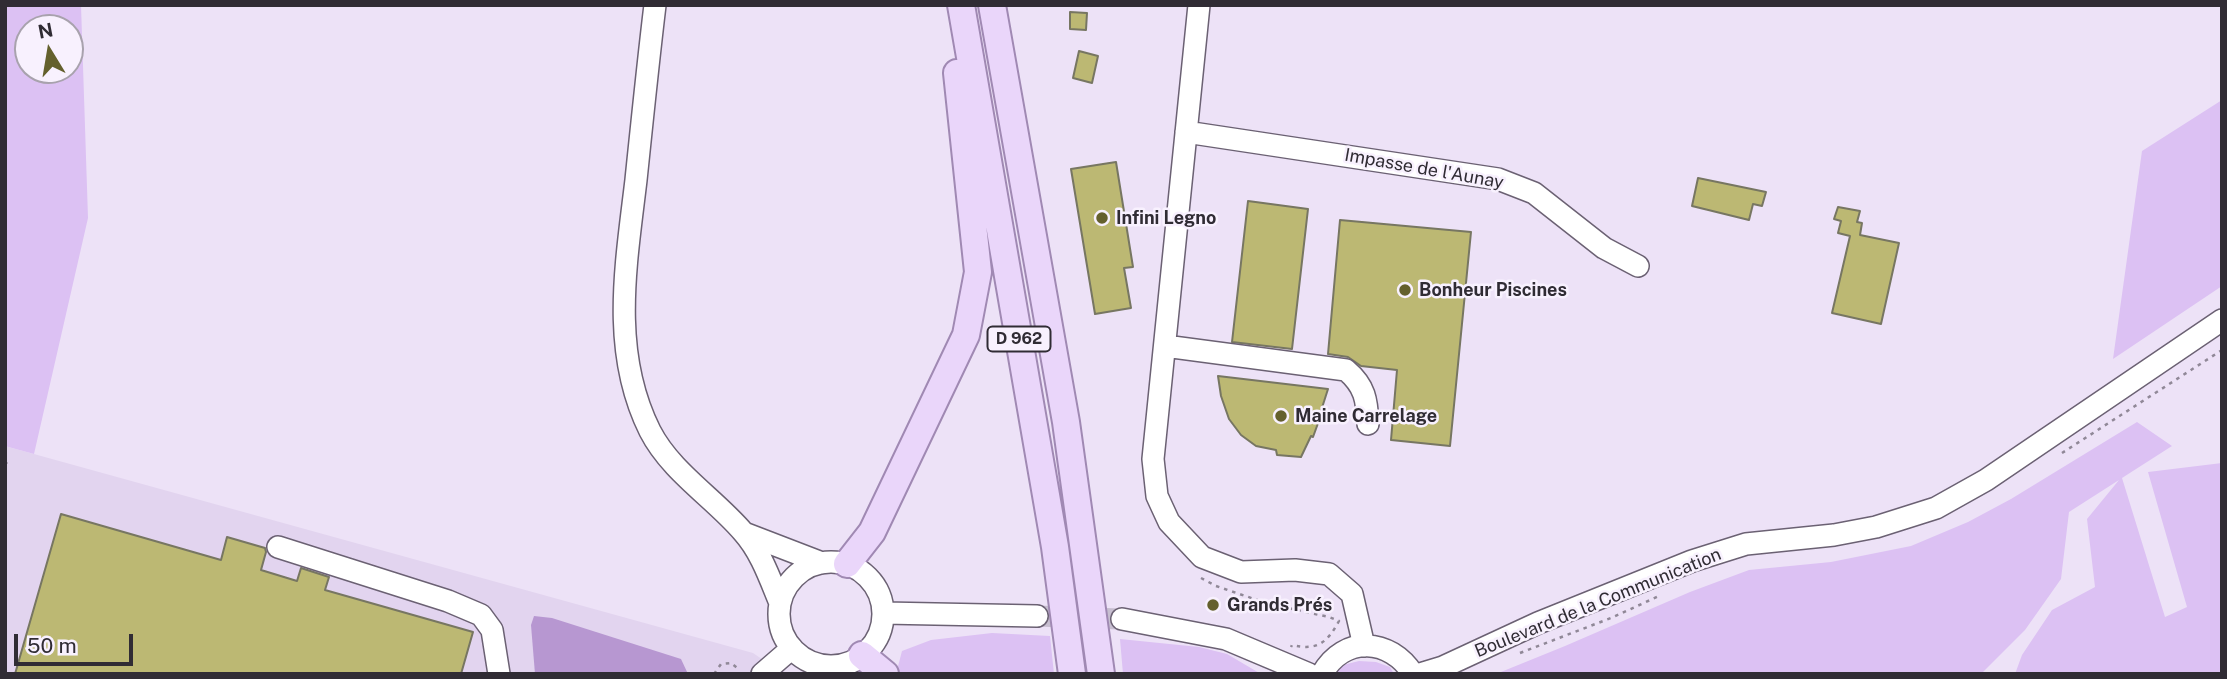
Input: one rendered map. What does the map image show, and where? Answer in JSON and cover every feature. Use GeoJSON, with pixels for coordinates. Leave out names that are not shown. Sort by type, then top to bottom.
{"type":"FeatureCollection","features":[{"type":"Feature","properties":{"kind":"main road"},"geometry":{"type":"LineString","coordinates":[[834,564],[872,532],[966,335],[978,272],[949,5]]}},
{"type":"Feature","properties":{"kind":"main road","name":"D 962"},"geometry":{"type":"LineString","coordinates":[[961,5],[1055,547],[1072,674]]}},
{"type":"Feature","properties":{"kind":"main road","name":"D 962"},"geometry":{"type":"LineString","coordinates":[[992,5],[1066,422],[1101,671]]}},
{"type":"Feature","properties":{"kind":"main road"},"geometry":{"type":"LineString","coordinates":[[862,656],[885,674]]}},
{"type":"Feature","properties":{"kind":"street"},"geometry":{"type":"LineString","coordinates":[[655,5],[623,303],[626,358],[638,403],[651,432],[663,451],[744,533],[765,565],[780,603]]}},
{"type":"Feature","properties":{"kind":"street"},"geometry":{"type":"LineString","coordinates":[[1199,5],[1153,458],[1157,496],[1169,522],[1202,557],[1241,572],[1294,570],[1329,574],[1352,594],[1364,646]]}},
{"type":"Feature","properties":{"kind":"street","name":"Impasse de l'Aunay"},"geometry":{"type":"LineString","coordinates":[[1186,132],[1498,179],[1534,193],[1604,248],[1638,265]]}},
{"type":"Feature","properties":{"kind":"street","name":"Boulevard de la Communication"},"geometry":{"type":"LineString","coordinates":[[1420,674],[1443,667],[1538,624],[1692,561],[1746,544],[1834,535],[1876,527],[1937,508],[1986,480],[2222,320]]}},
{"type":"Feature","properties":{"kind":"street"},"geometry":{"type":"LineString","coordinates":[[1164,346],[1346,370],[1365,391],[1368,424]]}},
{"type":"Feature","properties":{"kind":"street"},"geometry":{"type":"LineString","coordinates":[[744,533],[862,571],[873,583],[881,597],[884,613],[874,644],[862,656],[849,663],[826,665],[804,658],[792,648],[783,634],[779,619],[780,603],[786,588],[796,575],[811,566],[834,564]]}},
{"type":"Feature","properties":{"kind":"street"},"geometry":{"type":"LineString","coordinates":[[278,547],[449,601],[481,615],[492,630],[499,674]]}},
{"type":"Feature","properties":{"kind":"street"},"geometry":{"type":"LineString","coordinates":[[884,613],[1037,616]]}},
{"type":"Feature","properties":{"kind":"street"},"geometry":{"type":"LineString","coordinates":[[1122,620],[1226,639],[1309,674]]}},
{"type":"Feature","properties":{"kind":"street"},"geometry":{"type":"LineString","coordinates":[[1322,674],[1337,655],[1364,646],[1393,652],[1406,662],[1413,674]]}},
{"type":"Feature","properties":{"kind":"street"},"geometry":{"type":"LineString","coordinates":[[762,674],[792,648]]}},
{"type":"Feature","properties":{"kind":"path"},"geometry":{"type":"LineString","coordinates":[[5,461],[5,472]]}},
{"type":"Feature","properties":{"kind":"path"},"geometry":{"type":"LineString","coordinates":[[1198,576],[1244,596],[1339,621],[1327,640],[1306,648],[1292,645]]}},
{"type":"Feature","properties":{"kind":"path"},"geometry":{"type":"LineString","coordinates":[[715,674],[721,664],[731,663],[740,670]]}},
{"type":"Feature","properties":{"kind":"shaded area"},"geometry":{"type":"Polygon","coordinates":[[[5,5],[81,5],[81,14],[14,14],[14,84],[84,84],[88,218],[34,454],[5,446],[5,5]]]}},
{"type":"Feature","properties":{"kind":"shaded area"},"geometry":{"type":"Polygon","coordinates":[[[2222,100],[2222,286],[2113,359],[2142,151],[2222,100]]]}},
{"type":"Feature","properties":{"kind":"shaded area"},"geometry":{"type":"Polygon","coordinates":[[[2137,422],[2172,446],[2122,478],[2165,617],[2187,607],[2148,472],[2222,463],[2222,674],[2015,674],[2022,655],[2052,610],[2095,587],[2087,519],[2119,480],[2069,512],[2061,579],[2025,630],[1981,674],[1496,674],[1749,570],[1831,562],[1911,546],[1968,522],[2011,499],[2137,422]]]}},
{"type":"Feature","properties":{"kind":"shaded area"},"geometry":{"type":"Polygon","coordinates":[[[5,446],[753,653],[784,674],[5,674],[5,446]]]}},
{"type":"Feature","properties":{"kind":"shaded area"},"geometry":{"type":"Polygon","coordinates":[[[534,616],[552,618],[681,659],[688,674],[535,674],[531,625],[534,616]]]}},
{"type":"Feature","properties":{"kind":"shaded area"},"geometry":{"type":"Polygon","coordinates":[[[992,633],[1050,636],[1054,674],[896,674],[902,651],[931,640],[992,633]]]}},
{"type":"Feature","properties":{"kind":"shaded area"},"geometry":{"type":"Polygon","coordinates":[[[1120,639],[1199,647],[1227,654],[1261,674],[1123,674],[1120,639]]]}},
{"type":"Feature","properties":{"kind":"shaded area"},"geometry":{"type":"Polygon","coordinates":[[[1359,661],[1376,662],[1390,667],[1394,674],[1334,674],[1343,665],[1359,661]]]}},
{"type":"Feature","properties":{"kind":"building"},"geometry":{"type":"Polygon","coordinates":[[[1070,12],[1087,13],[1086,30],[1070,29],[1070,12]]]}},
{"type":"Feature","properties":{"kind":"building"},"geometry":{"type":"Polygon","coordinates":[[[1079,51],[1098,56],[1092,83],[1073,78],[1079,51]]]}},
{"type":"Feature","properties":{"kind":"building","name":"Infini Legno"},"geometry":{"type":"Polygon","coordinates":[[[1116,162],[1133,267],[1124,268],[1131,308],[1095,314],[1071,169],[1116,162]]]}},
{"type":"Feature","properties":{"kind":"building"},"geometry":{"type":"Polygon","coordinates":[[[1698,178],[1766,192],[1762,206],[1753,204],[1749,220],[1692,206],[1698,178]]]}},
{"type":"Feature","properties":{"kind":"building"},"geometry":{"type":"Polygon","coordinates":[[[1248,201],[1308,209],[1292,349],[1232,342],[1248,201]]]}},
{"type":"Feature","properties":{"kind":"building"},"geometry":{"type":"Polygon","coordinates":[[[1838,207],[1860,211],[1857,222],[1862,223],[1860,235],[1899,243],[1881,324],[1832,313],[1850,236],[1838,233],[1841,221],[1834,219],[1838,207]]]}},
{"type":"Feature","properties":{"kind":"building","name":"Bonheur Piscines"},"geometry":{"type":"Polygon","coordinates":[[[1340,220],[1471,232],[1450,446],[1391,440],[1397,370],[1361,366],[1348,357],[1328,354],[1340,220]]]}},
{"type":"Feature","properties":{"kind":"building","name":"Maine Carrelage"},"geometry":{"type":"Polygon","coordinates":[[[1218,376],[1328,389],[1313,437],[1311,436],[1301,457],[1277,455],[1276,450],[1256,446],[1241,435],[1229,419],[1218,376]]]}},
{"type":"Feature","properties":{"kind":"building"},"geometry":{"type":"Polygon","coordinates":[[[61,514],[221,560],[227,537],[265,548],[261,570],[297,581],[301,568],[329,577],[325,590],[473,632],[461,674],[15,674],[61,514]]]}},
{"type":"Feature","properties":{"kind":"tunnel"},"geometry":{"type":"LineString","coordinates":[[1037,616],[1122,619]]}},
{"type":"Feature","properties":{"kind":"place","name":"Infini Legno"},"geometry":{"type":"Point","coordinates":[1102,218]}},
{"type":"Feature","properties":{"kind":"place","name":"Bonheur Piscines"},"geometry":{"type":"Point","coordinates":[1405,290]}},
{"type":"Feature","properties":{"kind":"place","name":"Maine Carrelage"},"geometry":{"type":"Point","coordinates":[1281,416]}},
{"type":"Feature","properties":{"kind":"place","name":"Grands Prés"},"geometry":{"type":"Point","coordinates":[1213,605]}}]}
